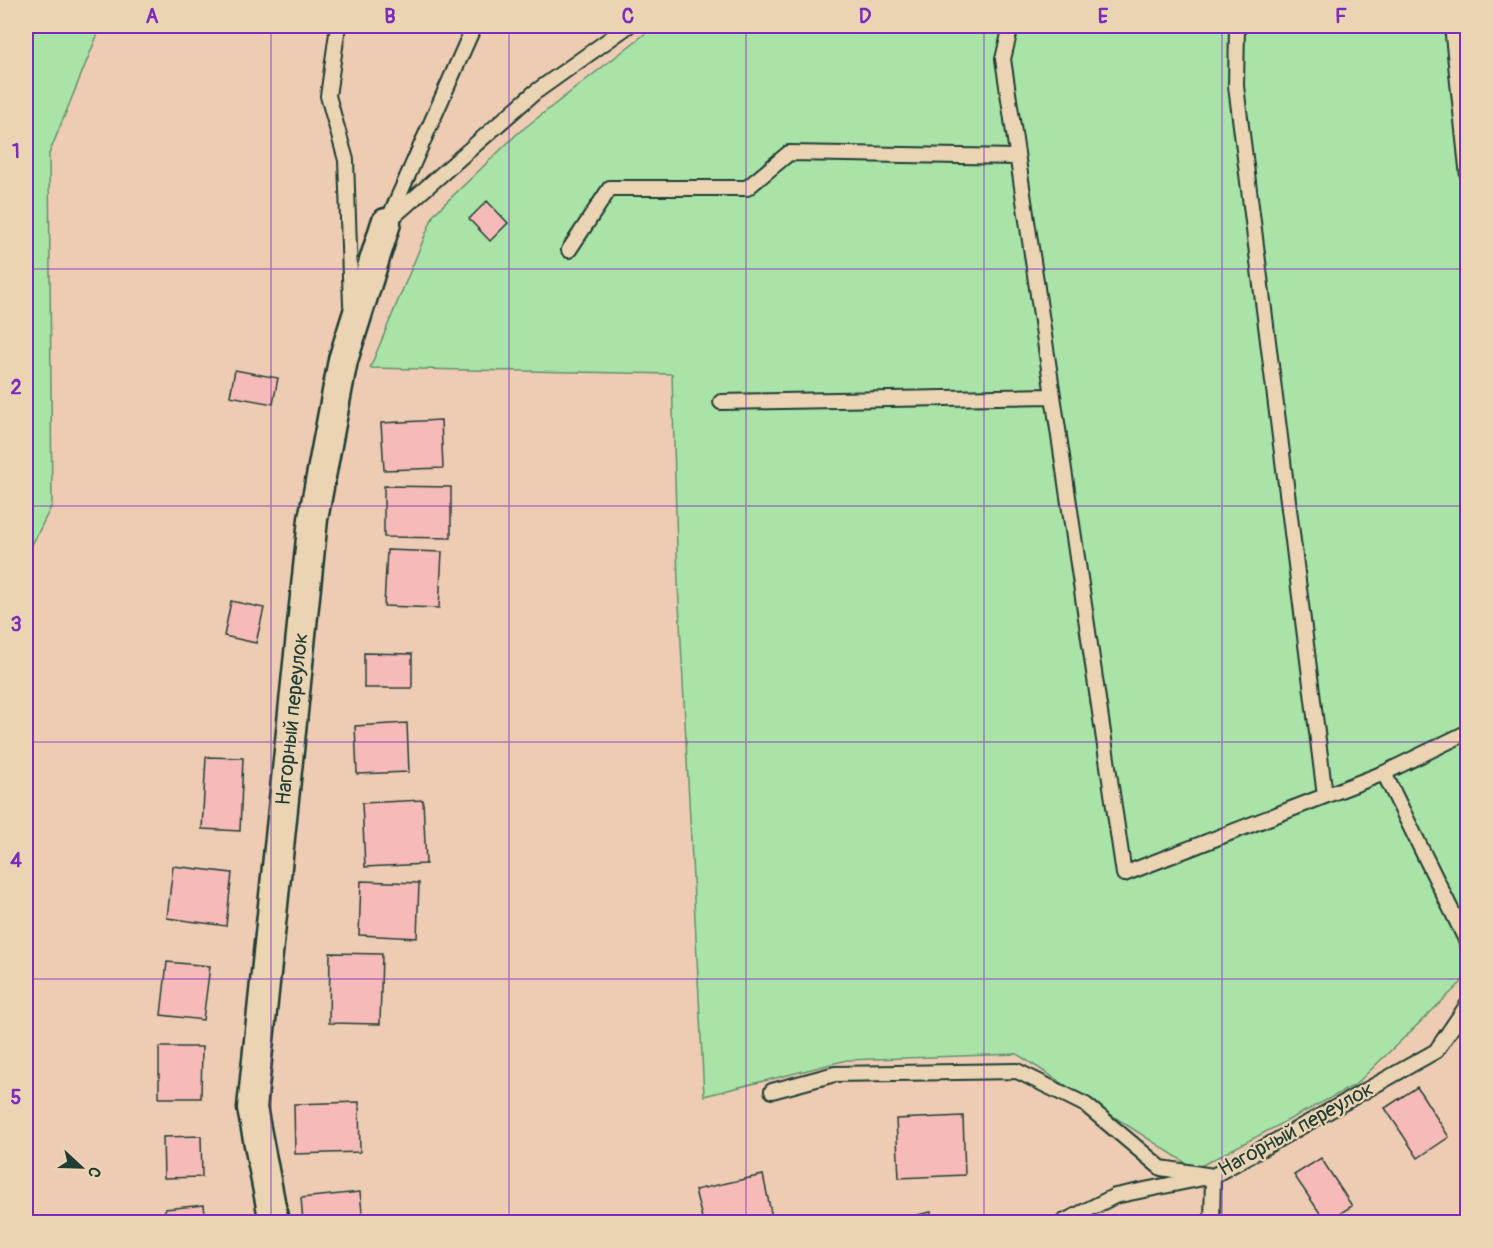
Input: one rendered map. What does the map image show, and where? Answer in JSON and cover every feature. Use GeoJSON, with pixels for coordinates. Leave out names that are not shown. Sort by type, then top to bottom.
{"type":"FeatureCollection","features":[{"type":"Feature","properties":{"kind":"street","name":"Нагорный переулок"},"geometry":{"type":"LineString","coordinates":[[274,1222],[252,1108],[312,519],[343,360],[386,225]]}},
{"type":"Feature","properties":{"kind":"lane"},"geometry":{"type":"LineString","coordinates":[[338,26],[328,96],[345,160],[352,313]]}},
{"type":"Feature","properties":{"kind":"lane"},"geometry":{"type":"LineString","coordinates":[[386,225],[474,26]]}},
{"type":"Feature","properties":{"kind":"lane"},"geometry":{"type":"LineString","coordinates":[[386,225],[534,93],[628,26]]}},
{"type":"Feature","properties":{"kind":"lane"},"geometry":{"type":"LineString","coordinates":[[1011,26],[1003,59],[1124,874],[1384,773],[1467,732]]}},
{"type":"Feature","properties":{"kind":"lane"},"geometry":{"type":"LineString","coordinates":[[1237,26],[1236,86],[1325,796]]}},
{"type":"Feature","properties":{"kind":"lane"},"geometry":{"type":"LineString","coordinates":[[1452,26],[1467,177]]}},
{"type":"Feature","properties":{"kind":"lane"},"geometry":{"type":"LineString","coordinates":[[569,250],[610,188],[747,188],[789,153],[1017,157]]}},
{"type":"Feature","properties":{"kind":"lane"},"geometry":{"type":"LineString","coordinates":[[721,402],[1053,396]]}},
{"type":"Feature","properties":{"kind":"lane"},"geometry":{"type":"LineString","coordinates":[[1384,773],[1467,944]]}},
{"type":"Feature","properties":{"kind":"lane","name":"Нагорный переулок"},"geometry":{"type":"LineString","coordinates":[[1063,1222],[1115,1196],[1213,1176],[1436,1051],[1467,1004]]}},
{"type":"Feature","properties":{"kind":"lane"},"geometry":{"type":"LineString","coordinates":[[772,1090],[835,1074],[1017,1071],[1086,1105],[1161,1168],[1213,1176],[1212,1222]]}},
{"type":"Feature","properties":{"kind":"green space"},"geometry":{"type":"Polygon","coordinates":[[[26,26],[101,26],[49,154],[52,505],[26,557],[26,26]]]}},
{"type":"Feature","properties":{"kind":"green space"},"geometry":{"type":"Polygon","coordinates":[[[655,26],[1467,26],[1467,977],[1355,1085],[1195,1169],[1017,1054],[847,1060],[704,1096],[678,583],[672,374],[370,368],[434,214],[518,133],[655,26]]]}},
{"type":"Feature","properties":{"kind":"building"},"geometry":{"type":"Polygon","coordinates":[[[487,201],[508,223],[490,241],[469,219],[487,201]]]}},
{"type":"Feature","properties":{"kind":"building"},"geometry":{"type":"Polygon","coordinates":[[[235,370],[278,378],[273,404],[230,396],[235,370]]]}},
{"type":"Feature","properties":{"kind":"building"},"geometry":{"type":"Polygon","coordinates":[[[441,420],[443,468],[384,470],[381,423],[441,420]]]}},
{"type":"Feature","properties":{"kind":"building"},"geometry":{"type":"Polygon","coordinates":[[[384,486],[451,487],[451,538],[384,537],[384,486]]]}},
{"type":"Feature","properties":{"kind":"building"},"geometry":{"type":"Polygon","coordinates":[[[387,550],[442,552],[439,608],[384,606],[387,550]]]}},
{"type":"Feature","properties":{"kind":"building"},"geometry":{"type":"Polygon","coordinates":[[[231,601],[264,608],[256,643],[224,636],[231,601]]]}},
{"type":"Feature","properties":{"kind":"building"},"geometry":{"type":"Polygon","coordinates":[[[364,653],[412,654],[412,688],[364,688],[364,653]]]}},
{"type":"Feature","properties":{"kind":"building"},"geometry":{"type":"Polygon","coordinates":[[[407,723],[409,772],[357,774],[355,726],[407,723]]]}},
{"type":"Feature","properties":{"kind":"building"},"geometry":{"type":"Polygon","coordinates":[[[206,757],[243,758],[240,831],[202,829],[206,757]]]}},
{"type":"Feature","properties":{"kind":"building"},"geometry":{"type":"Polygon","coordinates":[[[423,800],[426,864],[365,867],[362,803],[423,800]]]}},
{"type":"Feature","properties":{"kind":"building"},"geometry":{"type":"Polygon","coordinates":[[[173,866],[232,873],[226,926],[167,918],[173,866]]]}},
{"type":"Feature","properties":{"kind":"building"},"geometry":{"type":"Polygon","coordinates":[[[361,881],[419,883],[417,938],[359,935],[361,881]]]}},
{"type":"Feature","properties":{"kind":"building"},"geometry":{"type":"Polygon","coordinates":[[[330,953],[382,954],[380,1024],[329,1023],[330,953]]]}},
{"type":"Feature","properties":{"kind":"building"},"geometry":{"type":"Polygon","coordinates":[[[167,962],[210,966],[203,1020],[161,1015],[167,962]]]}},
{"type":"Feature","properties":{"kind":"building"},"geometry":{"type":"Polygon","coordinates":[[[159,1047],[202,1047],[201,1098],[159,1098],[159,1047]]]}},
{"type":"Feature","properties":{"kind":"building"},"geometry":{"type":"Polygon","coordinates":[[[1417,1087],[1449,1137],[1418,1158],[1385,1108],[1417,1087]]]}},
{"type":"Feature","properties":{"kind":"building"},"geometry":{"type":"Polygon","coordinates":[[[359,1102],[360,1152],[295,1154],[294,1104],[359,1102]]]}},
{"type":"Feature","properties":{"kind":"building"},"geometry":{"type":"Polygon","coordinates":[[[963,1116],[965,1175],[899,1178],[896,1119],[963,1116]]]}},
{"type":"Feature","properties":{"kind":"building"},"geometry":{"type":"Polygon","coordinates":[[[201,1136],[202,1177],[164,1178],[163,1137],[201,1136]]]}},
{"type":"Feature","properties":{"kind":"building"},"geometry":{"type":"Polygon","coordinates":[[[1321,1158],[1352,1206],[1326,1222],[1294,1175],[1321,1158]]]}},
{"type":"Feature","properties":{"kind":"building"},"geometry":{"type":"Polygon","coordinates":[[[763,1175],[773,1222],[703,1222],[695,1190],[763,1175]]]}},
{"type":"Feature","properties":{"kind":"building"},"geometry":{"type":"Polygon","coordinates":[[[360,1192],[363,1222],[303,1222],[301,1198],[360,1192]]]}},
{"type":"Feature","properties":{"kind":"building"},"geometry":{"type":"Polygon","coordinates":[[[204,1205],[206,1222],[166,1222],[165,1209],[204,1205]]]}},
{"type":"Feature","properties":{"kind":"building"},"geometry":{"type":"Polygon","coordinates":[[[931,1212],[933,1222],[886,1222],[931,1212]]]}}]}
